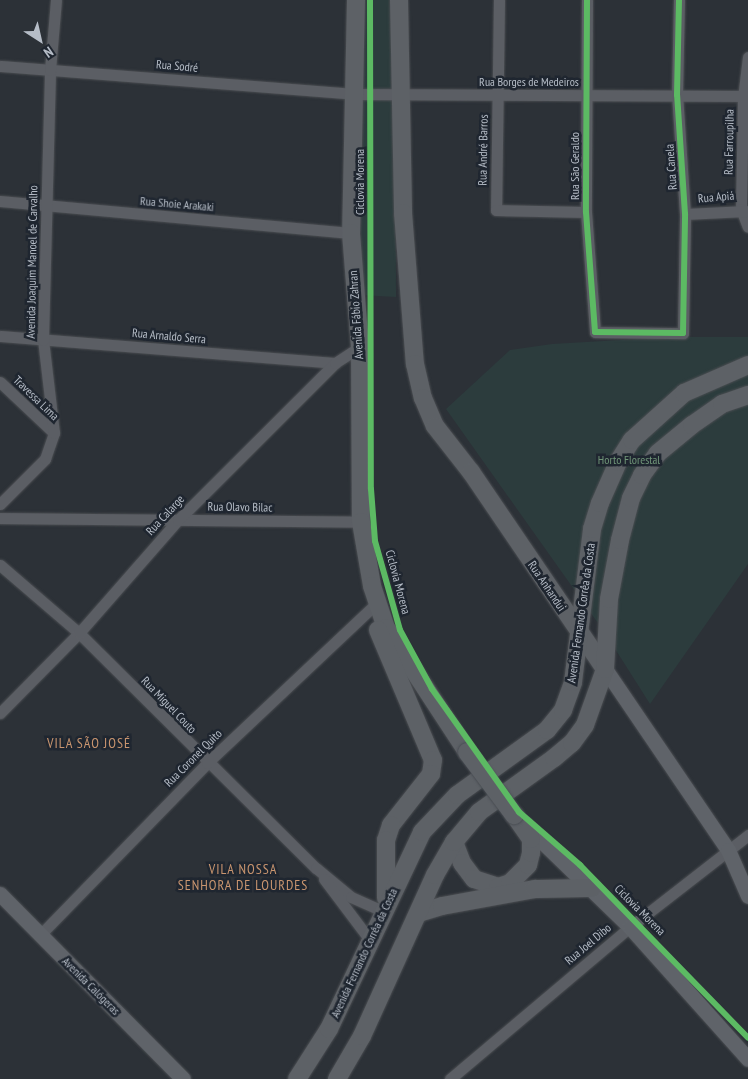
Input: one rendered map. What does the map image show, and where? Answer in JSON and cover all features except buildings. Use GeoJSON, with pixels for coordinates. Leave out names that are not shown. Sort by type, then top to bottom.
{"type":"FeatureCollection","features":[{"type":"Feature","properties":{"kind":"main road","name":"Avenida Fábio Zahran"},"geometry":{"type":"LineString","coordinates":[[356,0],[352,94],[351,233],[360,347],[361,522],[374,605]]}},
{"type":"Feature","properties":{"kind":"main road"},"geometry":{"type":"LineString","coordinates":[[399,0],[399,95]]}},
{"type":"Feature","properties":{"kind":"main road","name":"Rua Anhandui"},"geometry":{"type":"LineString","coordinates":[[399,95],[410,314],[417,378],[428,414],[605,669]]}},
{"type":"Feature","properties":{"kind":"main road","name":"Avenida Fernando Corrêa da Costa"},"geometry":{"type":"LineString","coordinates":[[297,1079],[329,1029],[384,907],[422,832],[457,795],[547,730],[563,710],[573,682],[592,530],[600,502],[618,462],[632,440],[684,393],[748,365]]}},
{"type":"Feature","properties":{"kind":"main road","name":"Avenida Fernando Corrêa da Costa"},"geometry":{"type":"LineString","coordinates":[[338,1079],[362,1036],[454,842],[479,812],[572,743],[585,725],[605,669],[609,599],[620,540],[631,498],[642,475],[658,453],[692,425],[722,404],[748,395]]}},
{"type":"Feature","properties":{"kind":"main road"},"geometry":{"type":"LineString","coordinates":[[374,605],[386,628],[467,752],[531,839],[531,853],[528,865],[510,883],[498,887],[474,879],[462,863],[454,842]]}},
{"type":"Feature","properties":{"kind":"main road"},"geometry":{"type":"LineString","coordinates":[[374,605],[380,638],[433,760],[431,774],[391,825],[386,840],[384,907]]}},
{"type":"Feature","properties":{"kind":"main road"},"geometry":{"type":"LineString","coordinates":[[419,913],[442,906],[535,888],[592,888]]}},
{"type":"Feature","properties":{"kind":"street","name":"Avenida Joaquim Manoel de Carvalho"},"geometry":{"type":"LineString","coordinates":[[0,504],[44,459],[54,433],[43,340],[50,70],[56,0]]}},
{"type":"Feature","properties":{"kind":"street","name":"Rua André Barros"},"geometry":{"type":"LineString","coordinates":[[500,0],[496,210],[586,212]]}},
{"type":"Feature","properties":{"kind":"street","name":"Rua São Geraldo"},"geometry":{"type":"LineString","coordinates":[[586,0],[586,212],[596,332],[683,333]]}},
{"type":"Feature","properties":{"kind":"street","name":"Rua Canela"},"geometry":{"type":"LineString","coordinates":[[679,0],[677,95],[685,214],[683,333]]}},
{"type":"Feature","properties":{"kind":"street","name":"Rua Farroupilha"},"geometry":{"type":"LineString","coordinates":[[748,57],[744,210],[748,227]]}},
{"type":"Feature","properties":{"kind":"street","name":"Rua Sodré"},"geometry":{"type":"LineString","coordinates":[[0,66],[352,94],[399,95]]}},
{"type":"Feature","properties":{"kind":"street","name":"Rua Borges de Medeiros"},"geometry":{"type":"LineString","coordinates":[[399,95],[746,96]]}},
{"type":"Feature","properties":{"kind":"street","name":"Rua Shoie Arakaki"},"geometry":{"type":"LineString","coordinates":[[0,201],[351,233]]}},
{"type":"Feature","properties":{"kind":"street","name":"Rua Apiá"},"geometry":{"type":"LineString","coordinates":[[685,214],[744,210]]}},
{"type":"Feature","properties":{"kind":"street","name":"Rua Arnaldo Serra"},"geometry":{"type":"LineString","coordinates":[[0,336],[335,363]]}},
{"type":"Feature","properties":{"kind":"street","name":"Rua Calarge"},"geometry":{"type":"LineString","coordinates":[[0,713],[80,633],[178,520],[335,363],[360,347]]}},
{"type":"Feature","properties":{"kind":"street","name":"Travessa Lima"},"geometry":{"type":"LineString","coordinates":[[0,382],[54,433]]}},
{"type":"Feature","properties":{"kind":"street","name":"Rua Olavo Bilac"},"geometry":{"type":"LineString","coordinates":[[0,518],[361,522]]}},
{"type":"Feature","properties":{"kind":"street","name":"Rua Miguel Couto"},"geometry":{"type":"LineString","coordinates":[[0,565],[80,633],[207,763],[316,868],[358,901],[384,907]]}},
{"type":"Feature","properties":{"kind":"street","name":"Rua Coronel Quito"},"geometry":{"type":"LineString","coordinates":[[40,934],[207,763],[374,605]]}},
{"type":"Feature","properties":{"kind":"street","name":"Rua Anhandui"},"geometry":{"type":"LineString","coordinates":[[605,669],[728,850],[748,896]]}},
{"type":"Feature","properties":{"kind":"street"},"geometry":{"type":"LineString","coordinates":[[514,815],[592,888],[630,927],[748,1059]]}},
{"type":"Feature","properties":{"kind":"street","name":"Rua Joel Dibo"},"geometry":{"type":"LineString","coordinates":[[450,1079],[630,927],[748,835]]}},
{"type":"Feature","properties":{"kind":"street","name":"Rua Miguel Couto"},"geometry":{"type":"LineString","coordinates":[[316,868],[370,940]]}},
{"type":"Feature","properties":{"kind":"street","name":"Avenida Calógeras"},"geometry":{"type":"LineString","coordinates":[[0,894],[183,1079]]}},
{"type":"Feature","properties":{"kind":"green space"},"geometry":{"type":"Polygon","coordinates":[[[361,0],[395,0],[396,297],[360,295],[361,0]]]}},
{"type":"Feature","properties":{"kind":"green space","name":"Horto Florestal"},"geometry":{"type":"Polygon","coordinates":[[[672,337],[748,337],[748,564],[650,704],[605,633],[446,409],[510,350],[552,344],[672,337]]]}},
{"type":"Feature","properties":{"kind":"cycle path","name":"Ciclovia Morena"},"geometry":{"type":"LineString","coordinates":[[370,0],[371,489],[375,541],[400,630],[432,689],[519,812],[580,865],[748,1038]]}},
{"type":"Feature","properties":{"kind":"cycle path"},"geometry":{"type":"LineString","coordinates":[[587,0],[586,212],[595,332],[683,333],[685,214],[677,95],[679,0]]}},
{"type":"Feature","properties":{"kind":"district","name":"VILA SÃO JOSÉ"},"geometry":{"type":"Point","coordinates":[89,743]}},
{"type":"Feature","properties":{"kind":"district","name":"VILA NOSSA SENHORA DE LOURDES"},"geometry":{"type":"Point","coordinates":[243,878]}}]}
